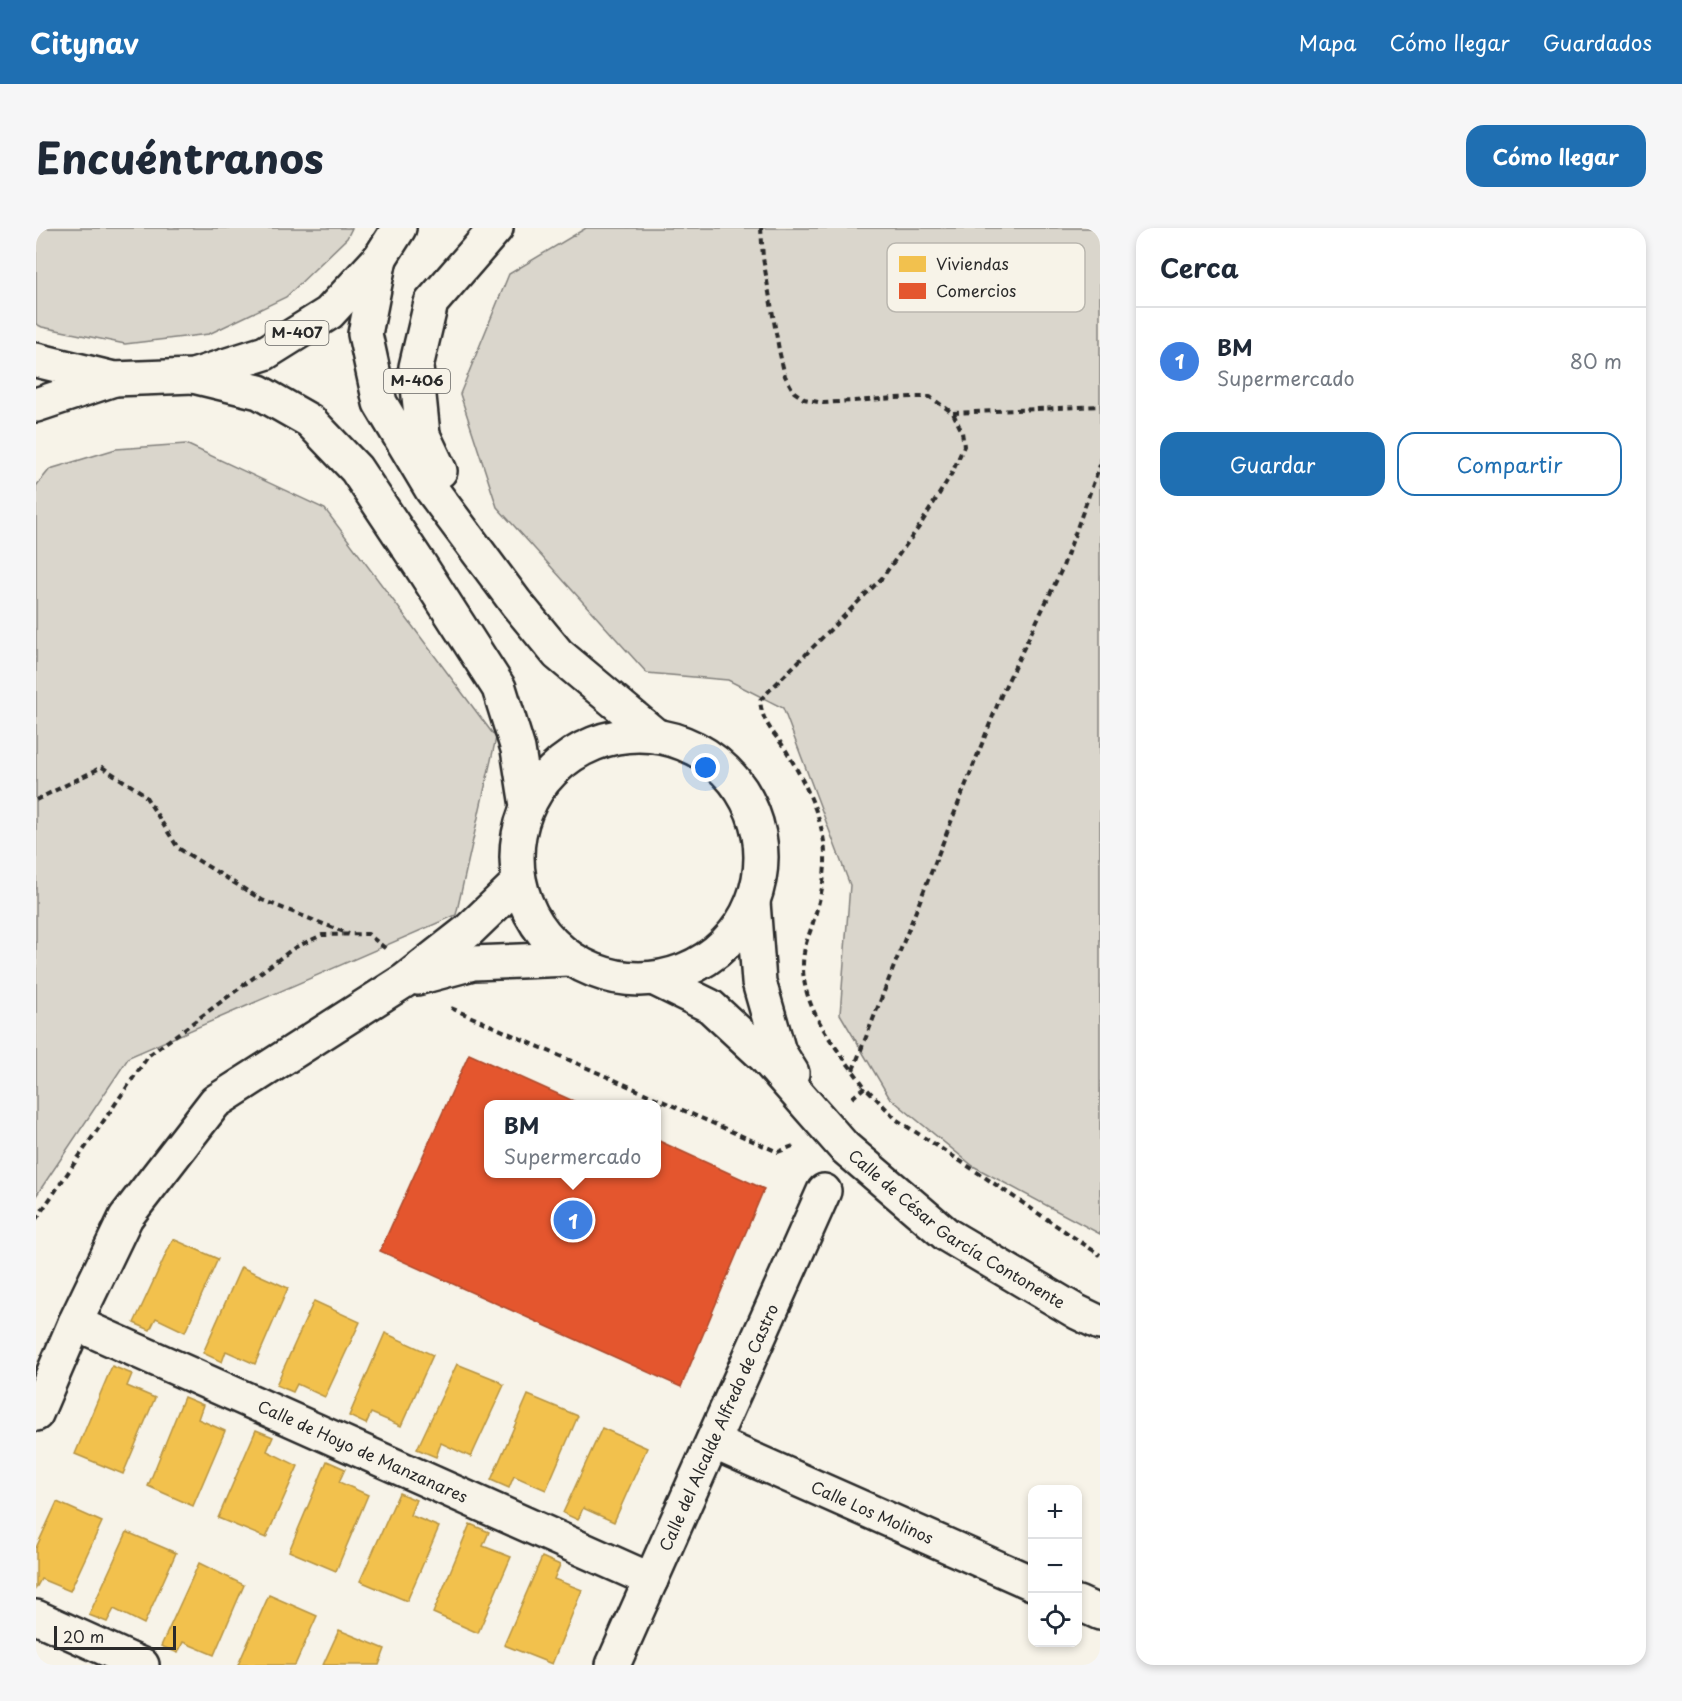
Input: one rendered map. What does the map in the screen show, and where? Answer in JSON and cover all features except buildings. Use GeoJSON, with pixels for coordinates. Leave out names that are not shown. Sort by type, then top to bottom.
{"type":"FeatureCollection","features":[{"type":"Feature","properties":{"kind":"main road","name":"M-407"},"geometry":{"type":"LineString","coordinates":[[36,360],[114,379],[193,376],[265,353],[328,313],[380,258],[399,228]]}},
{"type":"Feature","properties":{"kind":"main road","name":"M-406"},"geometry":{"type":"LineString","coordinates":[[476,548],[423,435],[416,368],[431,303],[496,228]]}},
{"type":"Feature","properties":{"kind":"main road"},"geometry":{"type":"LineString","coordinates":[[380,258],[365,334],[380,403],[432,490],[516,603],[558,654],[656,736]]}},
{"type":"Feature","properties":{"kind":"main road"},"geometry":{"type":"LineString","coordinates":[[193,376],[259,392],[310,421],[356,470],[499,688],[518,749],[526,806]]}},
{"type":"Feature","properties":{"kind":"main road","name":"M-407"},"geometry":{"type":"LineString","coordinates":[[36,405],[114,379]]}},
{"type":"Feature","properties":{"kind":"main road"},"geometry":{"type":"LineString","coordinates":[[617,736],[656,736],[691,746],[722,767],[745,796],[758,829],[761,866],[753,902],[737,930],[715,954],[687,970],[655,979],[625,979],[596,973],[570,959],[546,938],[529,912],[518,883],[516,844],[526,806],[548,774],[580,750],[617,736]]}},
{"type":"Feature","properties":{"kind":"main road"},"geometry":{"type":"LineString","coordinates":[[36,1414],[75,1323],[126,1217],[215,1102],[404,981],[468,931],[518,883]]}},
{"type":"Feature","properties":{"kind":"main road","name":"Calle de César García Contonente"},"geometry":{"type":"LineString","coordinates":[[753,902],[759,982],[779,1052],[823,1122]]}},
{"type":"Feature","properties":{"kind":"main road"},"geometry":{"type":"LineString","coordinates":[[404,981],[473,963],[570,959]]}},
{"type":"Feature","properties":{"kind":"main road","name":"Calle de César García Contonente"},"geometry":{"type":"LineString","coordinates":[[655,979],[710,1006],[765,1057],[844,1148],[947,1235],[1077,1312],[1100,1323]]}},
{"type":"Feature","properties":{"kind":"main road","name":"Calle del Alcalde Alfredo de Castro"},"geometry":{"type":"LineString","coordinates":[[613,1665],[824,1191]]}},
{"type":"Feature","properties":{"kind":"main road","name":"Calle de Hoyo de Manzanares"},"geometry":{"type":"LineString","coordinates":[[75,1323],[651,1580]]}},
{"type":"Feature","properties":{"kind":"main road","name":"Calle Los Molinos"},"geometry":{"type":"LineString","coordinates":[[713,1442],[1028,1581]]}},
{"type":"Feature","properties":{"kind":"main road"},"geometry":{"type":"LineString","coordinates":[[1082,1605],[1100,1613]]}},
{"type":"Feature","properties":{"kind":"main road"},"geometry":{"type":"LineString","coordinates":[[36,1617],[142,1665]]}},
{"type":"Feature","properties":{"kind":"path"},"geometry":{"type":"LineString","coordinates":[[761,228],[763,258],[779,350],[785,376],[794,392],[804,399],[823,403],[911,396],[930,397],[954,413],[962,432],[964,446],[952,474],[919,527],[882,578],[760,700],[762,716],[801,778],[814,806],[823,837],[825,865],[823,887],[804,953],[804,977],[809,1002],[826,1033],[853,1071],[897,1120],[1100,1255]]}},
{"type":"Feature","properties":{"kind":"path"},"geometry":{"type":"LineString","coordinates":[[954,413],[1100,406]]}},
{"type":"Feature","properties":{"kind":"path"},"geometry":{"type":"LineString","coordinates":[[853,1071],[1002,693],[1062,569],[1100,465]]}},
{"type":"Feature","properties":{"kind":"path"},"geometry":{"type":"LineString","coordinates":[[36,800],[102,767],[144,794],[178,848],[262,900],[351,935]]}},
{"type":"Feature","properties":{"kind":"path"},"geometry":{"type":"LineString","coordinates":[[36,1219],[149,1055],[294,948],[322,935],[368,934],[384,946],[404,981]]}},
{"type":"Feature","properties":{"kind":"path"},"geometry":{"type":"LineString","coordinates":[[446,1006],[660,1100]]}},
{"type":"Feature","properties":{"kind":"path"},"geometry":{"type":"LineString","coordinates":[[661,1101],[778,1152],[796,1145],[865,1087]]}},
{"type":"Feature","properties":{"kind":"shaded area"},"geometry":{"type":"Polygon","coordinates":[[[36,228],[352,228],[347,238],[286,297],[209,334],[125,344],[36,324],[36,228]]]}},
{"type":"Feature","properties":{"kind":"shaded area"},"geometry":{"type":"Polygon","coordinates":[[[586,228],[1100,228],[1100,1234],[973,1166],[889,1097],[840,1014],[850,885],[783,708],[728,680],[647,673],[497,507],[460,394],[509,274],[586,228]]]}},
{"type":"Feature","properties":{"kind":"shaded area"},"geometry":{"type":"Polygon","coordinates":[[[186,444],[325,509],[496,738],[456,915],[129,1057],[36,1196],[36,486],[50,469],[116,449],[186,444]]]}},
{"type":"Feature","properties":{"kind":"place","name":"BM"},"geometry":{"type":"Point","coordinates":[573,1220]}}]}
